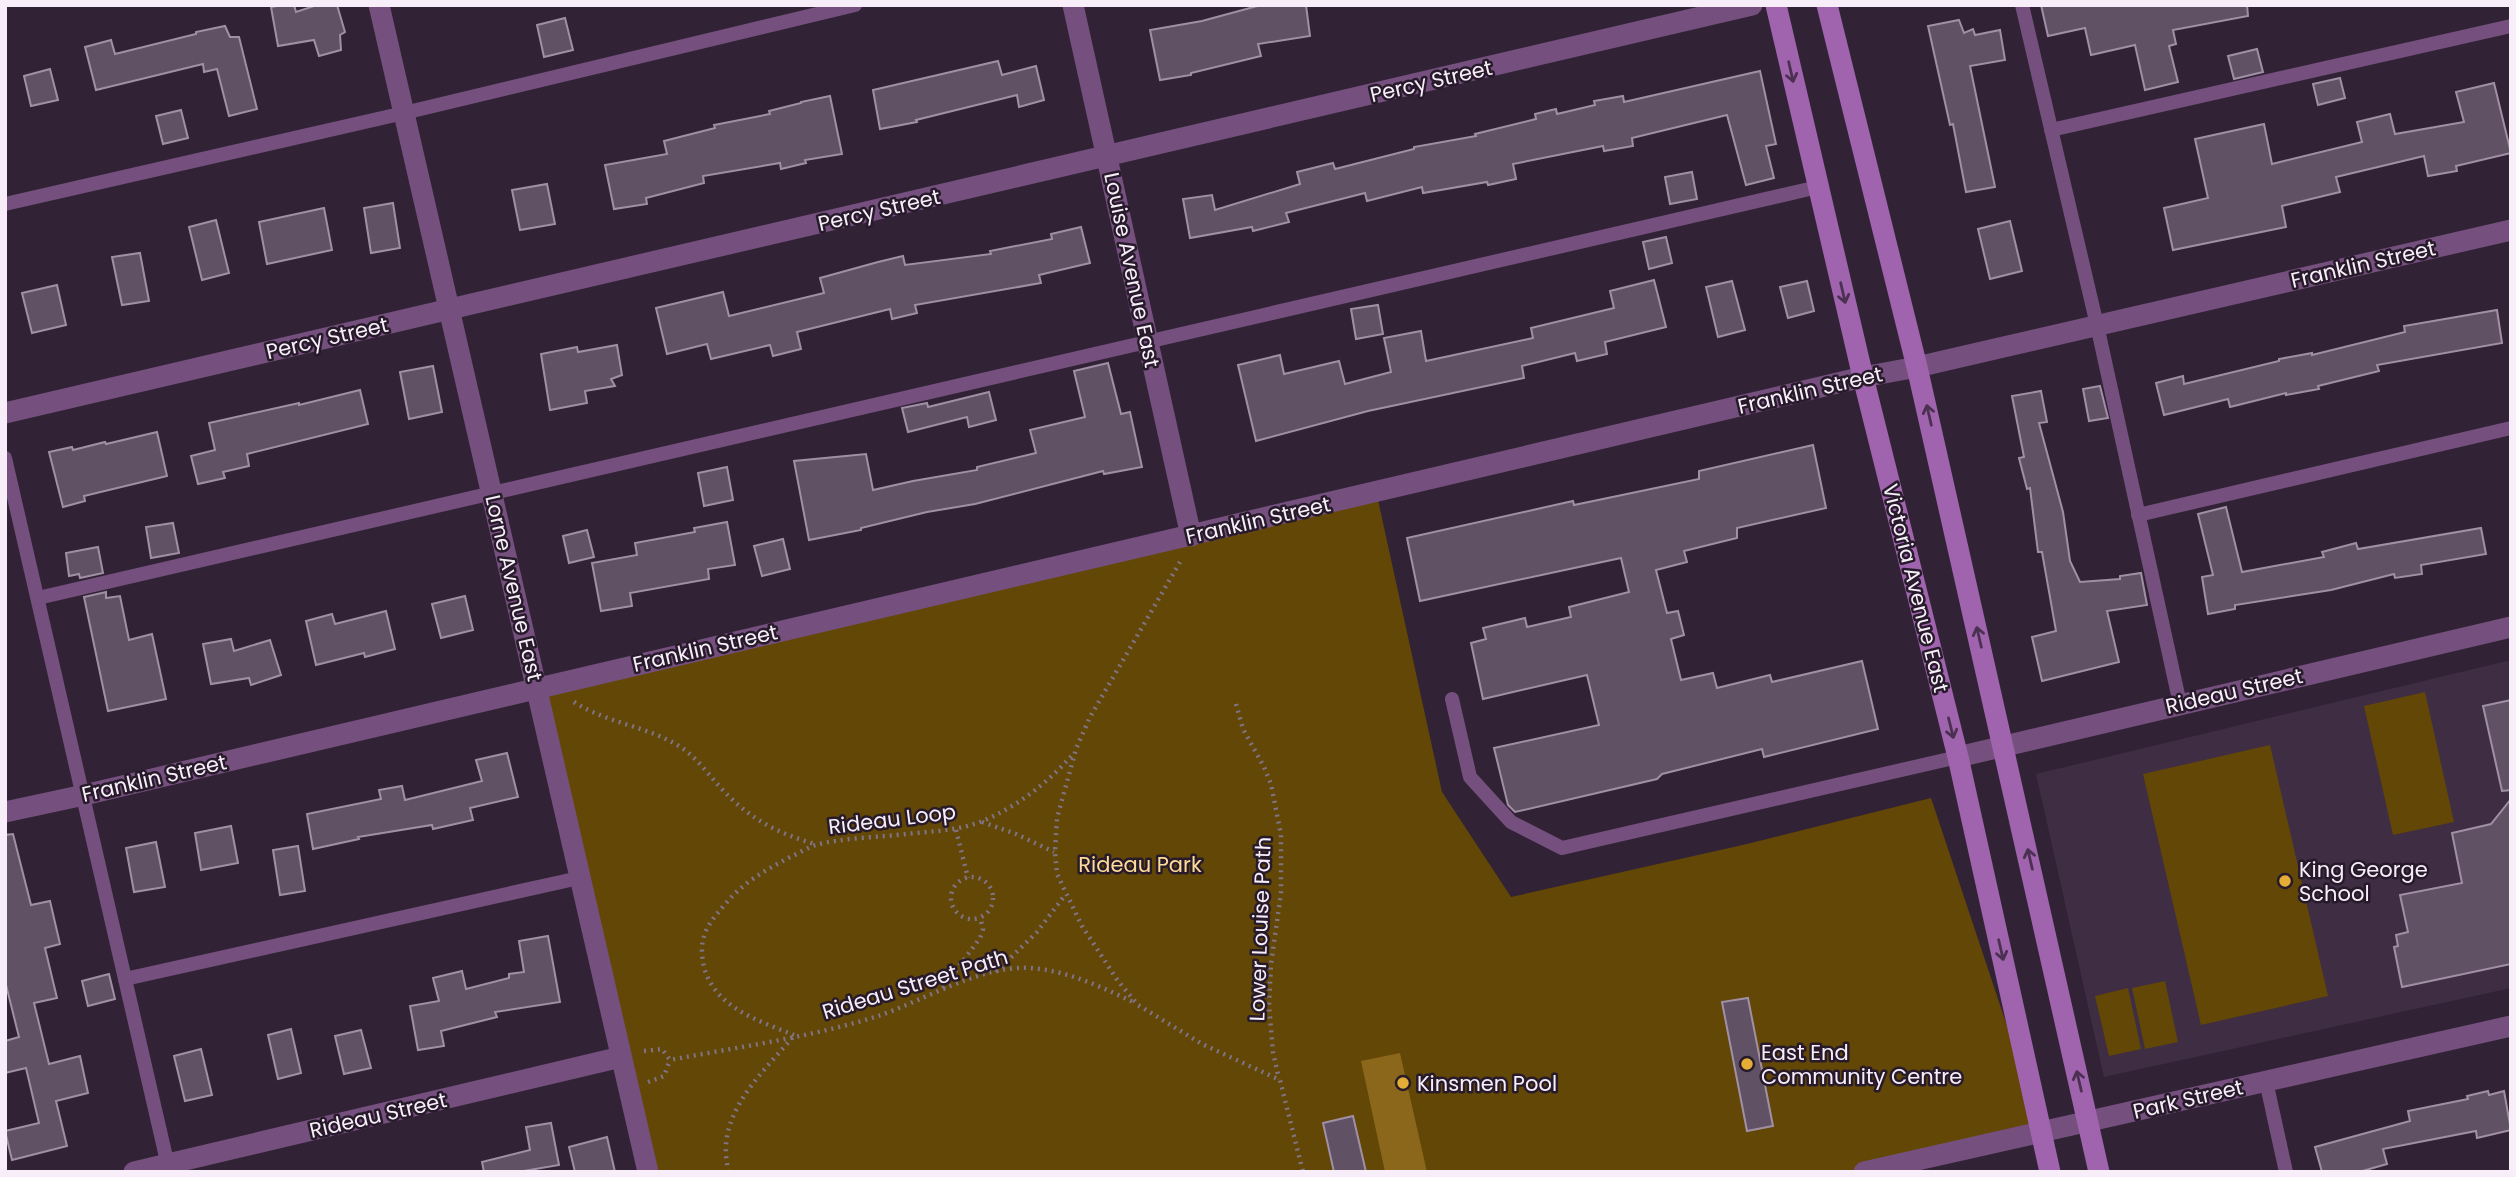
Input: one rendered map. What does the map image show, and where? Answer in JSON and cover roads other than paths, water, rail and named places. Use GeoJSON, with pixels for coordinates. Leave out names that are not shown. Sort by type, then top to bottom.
{"type":"FeatureCollection","features":[{"type":"Feature","properties":{"kind":"main road","name":"Victoria Avenue East"},"geometry":{"type":"LineString","coordinates":[[1776,5],[1863,377],[1958,757],[2050,1172]]}},
{"type":"Feature","properties":{"kind":"main road"},"geometry":{"type":"LineString","coordinates":[[1827,5],[1917,367],[2099,1172]]}},
{"type":"Feature","properties":{"kind":"street","name":"Lorne Avenue East"},"geometry":{"type":"LineString","coordinates":[[379,5],[648,1172]]}},
{"type":"Feature","properties":{"kind":"street","name":"Louise Avenue East"},"geometry":{"type":"LineString","coordinates":[[1073,5],[1191,536]]}},
{"type":"Feature","properties":{"kind":"street","name":"Percy Street"},"geometry":{"type":"LineString","coordinates":[[5,413],[1107,158],[1752,5]]}},
{"type":"Feature","properties":{"kind":"street","name":"Franklin Street"},"geometry":{"type":"LineString","coordinates":[[5,812],[1863,377],[1917,367],[2511,230]]}},
{"type":"Feature","properties":{"kind":"street","name":"Rideau Street"},"geometry":{"type":"LineString","coordinates":[[1958,757],[2511,626]]}},
{"type":"Feature","properties":{"kind":"street","name":"Park Street"},"geometry":{"type":"LineString","coordinates":[[1864,1172],[2511,1026]]}},
{"type":"Feature","properties":{"kind":"street","name":"Rideau Street"},"geometry":{"type":"LineString","coordinates":[[134,1172],[168,1168],[621,1058]]}},
{"type":"Feature","properties":{"kind":"lane"},"geometry":{"type":"LineString","coordinates":[[5,204],[404,113],[855,5]]}},
{"type":"Feature","properties":{"kind":"lane"},"geometry":{"type":"LineString","coordinates":[[2022,5],[2097,326],[2180,704]]}},
{"type":"Feature","properties":{"kind":"lane"},"geometry":{"type":"LineString","coordinates":[[2051,130],[2511,26]]}},
{"type":"Feature","properties":{"kind":"lane"},"geometry":{"type":"LineString","coordinates":[[38,597],[1818,187]]}},
{"type":"Feature","properties":{"kind":"lane"},"geometry":{"type":"LineString","coordinates":[[2138,515],[2511,428]]}},
{"type":"Feature","properties":{"kind":"lane"},"geometry":{"type":"LineString","coordinates":[[5,457],[168,1168]]}},
{"type":"Feature","properties":{"kind":"lane"},"geometry":{"type":"LineString","coordinates":[[1452,699],[1470,777],[1511,822],[1562,848],[1958,757]]}},
{"type":"Feature","properties":{"kind":"lane"},"geometry":{"type":"LineString","coordinates":[[125,979],[579,878]]}},
{"type":"Feature","properties":{"kind":"lane"},"geometry":{"type":"LineString","coordinates":[[2266,1081],[2286,1172]]}},
{"type":"Feature","properties":{"kind":"place","name":"King George School"},"geometry":{"type":"Point","coordinates":[2285,881]}},
{"type":"Feature","properties":{"kind":"place","name":"East End Community Centre"},"geometry":{"type":"Point","coordinates":[1747,1064]}},
{"type":"Feature","properties":{"kind":"place","name":"Kinsmen Pool"},"geometry":{"type":"Point","coordinates":[1403,1083]}},
{"type":"Feature","properties":{"kind":"park label","name":"Rideau Park"},"geometry":{"type":"Point","coordinates":[1140,864]}}]}
